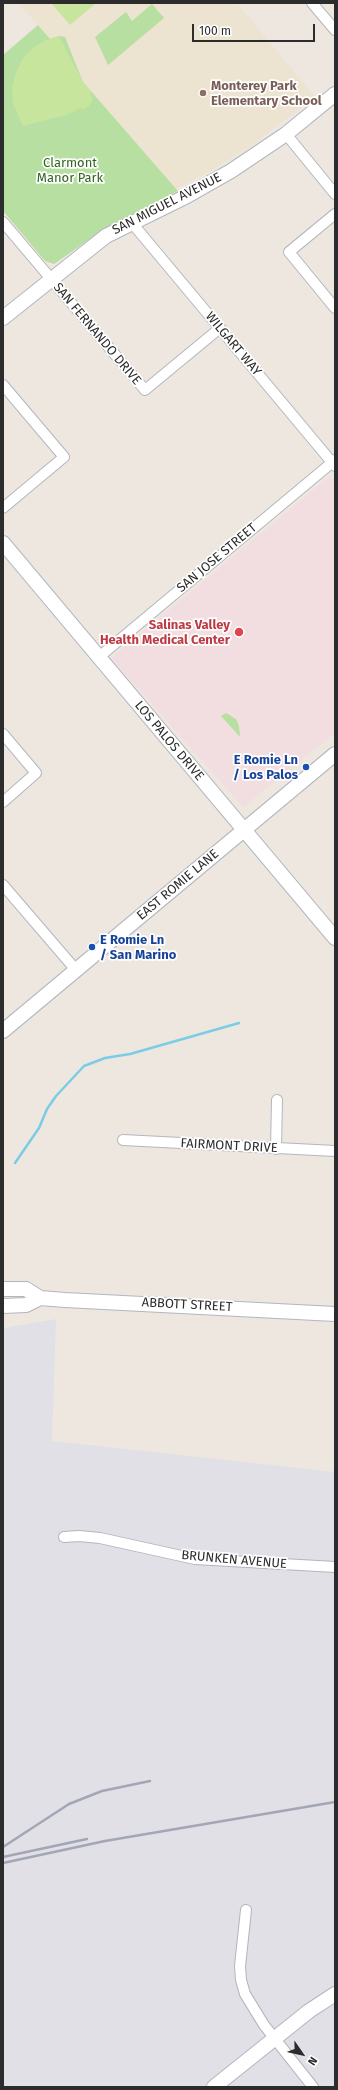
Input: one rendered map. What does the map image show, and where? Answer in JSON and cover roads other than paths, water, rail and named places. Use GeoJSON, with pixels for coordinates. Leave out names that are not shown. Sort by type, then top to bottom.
{"type":"FeatureCollection","features":[{"type":"Feature","properties":{"kind":"street"},"geometry":{"type":"LineString","coordinates":[[312,3],[335,30]]}},
{"type":"Feature","properties":{"kind":"street","name":"SAN MIGUEL AVENUE"},"geometry":{"type":"LineString","coordinates":[[3,318],[106,236],[214,181],[286,134],[335,94]]}},
{"type":"Feature","properties":{"kind":"street"},"geometry":{"type":"LineString","coordinates":[[286,134],[335,194]]}},
{"type":"Feature","properties":{"kind":"street"},"geometry":{"type":"LineString","coordinates":[[335,214],[289,252],[335,308]]}},
{"type":"Feature","properties":{"kind":"street","name":"SAN FERNANDO DRIVE"},"geometry":{"type":"LineString","coordinates":[[3,222],[144,390],[220,328]]}},
{"type":"Feature","properties":{"kind":"street","name":"WILGART WAY"},"geometry":{"type":"LineString","coordinates":[[132,223],[334,463]]}},
{"type":"Feature","properties":{"kind":"street"},"geometry":{"type":"LineString","coordinates":[[3,385],[64,457],[3,508]]}},
{"type":"Feature","properties":{"kind":"street","name":"SAN JOSE STREET"},"geometry":{"type":"LineString","coordinates":[[98,657],[334,463]]}},
{"type":"Feature","properties":{"kind":"street","name":"LOS PALOS DRIVE"},"geometry":{"type":"LineString","coordinates":[[3,543],[335,938]]}},
{"type":"Feature","properties":{"kind":"street"},"geometry":{"type":"LineString","coordinates":[[3,734],[36,773],[3,802]]}},
{"type":"Feature","properties":{"kind":"street","name":"EAST ROMIE LANE"},"geometry":{"type":"LineString","coordinates":[[3,1032],[335,754]]}},
{"type":"Feature","properties":{"kind":"street"},"geometry":{"type":"LineString","coordinates":[[3,885],[76,970]]}},
{"type":"Feature","properties":{"kind":"street"},"geometry":{"type":"LineString","coordinates":[[276,1149],[277,1100]]}},
{"type":"Feature","properties":{"kind":"street","name":"FAIRMONT DRIVE"},"geometry":{"type":"LineString","coordinates":[[123,1140],[335,1151]]}},
{"type":"Feature","properties":{"kind":"street","name":"ABBOTT STREET"},"geometry":{"type":"LineString","coordinates":[[3,1290],[26,1289],[40,1298],[335,1314]]}},
{"type":"Feature","properties":{"kind":"street","name":"ABBOTT STREET"},"geometry":{"type":"LineString","coordinates":[[3,1306],[26,1305],[40,1298]]}},
{"type":"Feature","properties":{"kind":"street","name":"BRUNKEN AVENUE"},"geometry":{"type":"LineString","coordinates":[[64,1538],[79,1536],[100,1538],[195,1559],[335,1567]]}},
{"type":"Feature","properties":{"kind":"street"},"geometry":{"type":"LineString","coordinates":[[246,1910],[240,1966],[244,1994],[252,2008],[313,2087]]}},
{"type":"Feature","properties":{"kind":"street"},"geometry":{"type":"LineString","coordinates":[[214,2087],[309,2011],[335,1994]]}},
{"type":"Feature","properties":{"kind":"waterway"},"geometry":{"type":"LineString","coordinates":[[15,1163],[39,1128],[47,1109],[56,1096],[84,1066],[105,1058],[130,1054],[239,1023]]}},
{"type":"Feature","properties":{"kind":"railway"},"geometry":{"type":"LineString","coordinates":[[3,1847],[69,1804],[102,1791],[150,1781]]}},
{"type":"Feature","properties":{"kind":"railway"},"geometry":{"type":"LineString","coordinates":[[3,1863],[105,1841],[335,1802]]}},
{"type":"Feature","properties":{"kind":"railway"},"geometry":{"type":"LineString","coordinates":[[3,1857],[87,1839]]}},
{"type":"Feature","properties":{"kind":"place","name":"Monterey Park Elementary School"},"geometry":{"type":"Point","coordinates":[203,93]}},
{"type":"Feature","properties":{"kind":"place","name":"Salinas Valley Health Medical Center"},"geometry":{"type":"Point","coordinates":[239,632]}},
{"type":"Feature","properties":{"kind":"place","name":"E Romie Ln / Los Palos"},"geometry":{"type":"Point","coordinates":[306,767]}},
{"type":"Feature","properties":{"kind":"place","name":"E Romie Ln / San Marino"},"geometry":{"type":"Point","coordinates":[92,947]}},
{"type":"Feature","properties":{"kind":"park label","name":"Clarmont Manor Park"},"geometry":{"type":"Point","coordinates":[70,170]}}]}
